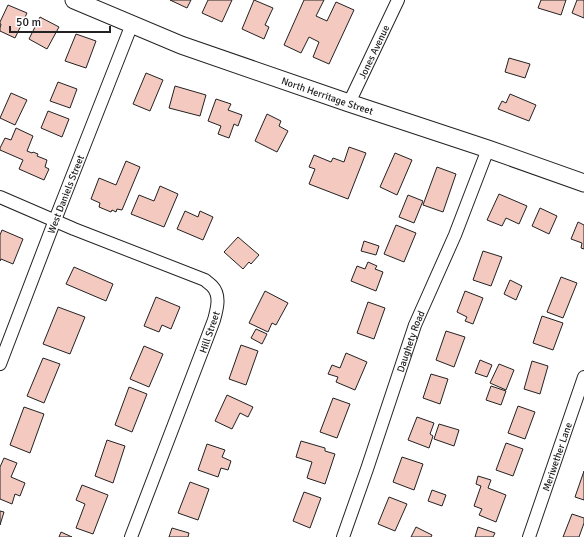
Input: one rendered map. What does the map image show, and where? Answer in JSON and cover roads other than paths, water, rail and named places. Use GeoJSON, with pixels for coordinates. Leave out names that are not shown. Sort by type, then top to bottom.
{"type":"FeatureCollection","features":[{"type":"Feature","properties":{"kind":"street","name":"North Herritage Street"},"geometry":{"type":"LineString","coordinates":[[74,0],[181,45],[584,183]]}},
{"type":"Feature","properties":{"kind":"street","name":"Jones Avenue"},"geometry":{"type":"LineString","coordinates":[[349,103],[398,0]]}},
{"type":"Feature","properties":{"kind":"street","name":"West Daniels Street"},"geometry":{"type":"LineString","coordinates":[[0,364],[132,24]]}},
{"type":"Feature","properties":{"kind":"street","name":"Daughety Road"},"geometry":{"type":"LineString","coordinates":[[343,537],[415,325],[455,235],[488,149]]}},
{"type":"Feature","properties":{"kind":"street"},"geometry":{"type":"LineString","coordinates":[[0,197],[55,220]]}},
{"type":"Feature","properties":{"kind":"street","name":"Hill Street"},"geometry":{"type":"LineString","coordinates":[[55,220],[74,229],[204,280],[214,287],[218,296],[218,308],[214,320],[131,537]]}},
{"type":"Feature","properties":{"kind":"street","name":"Meriwether Lane"},"geometry":{"type":"LineString","coordinates":[[528,537],[584,376]]}}]}
